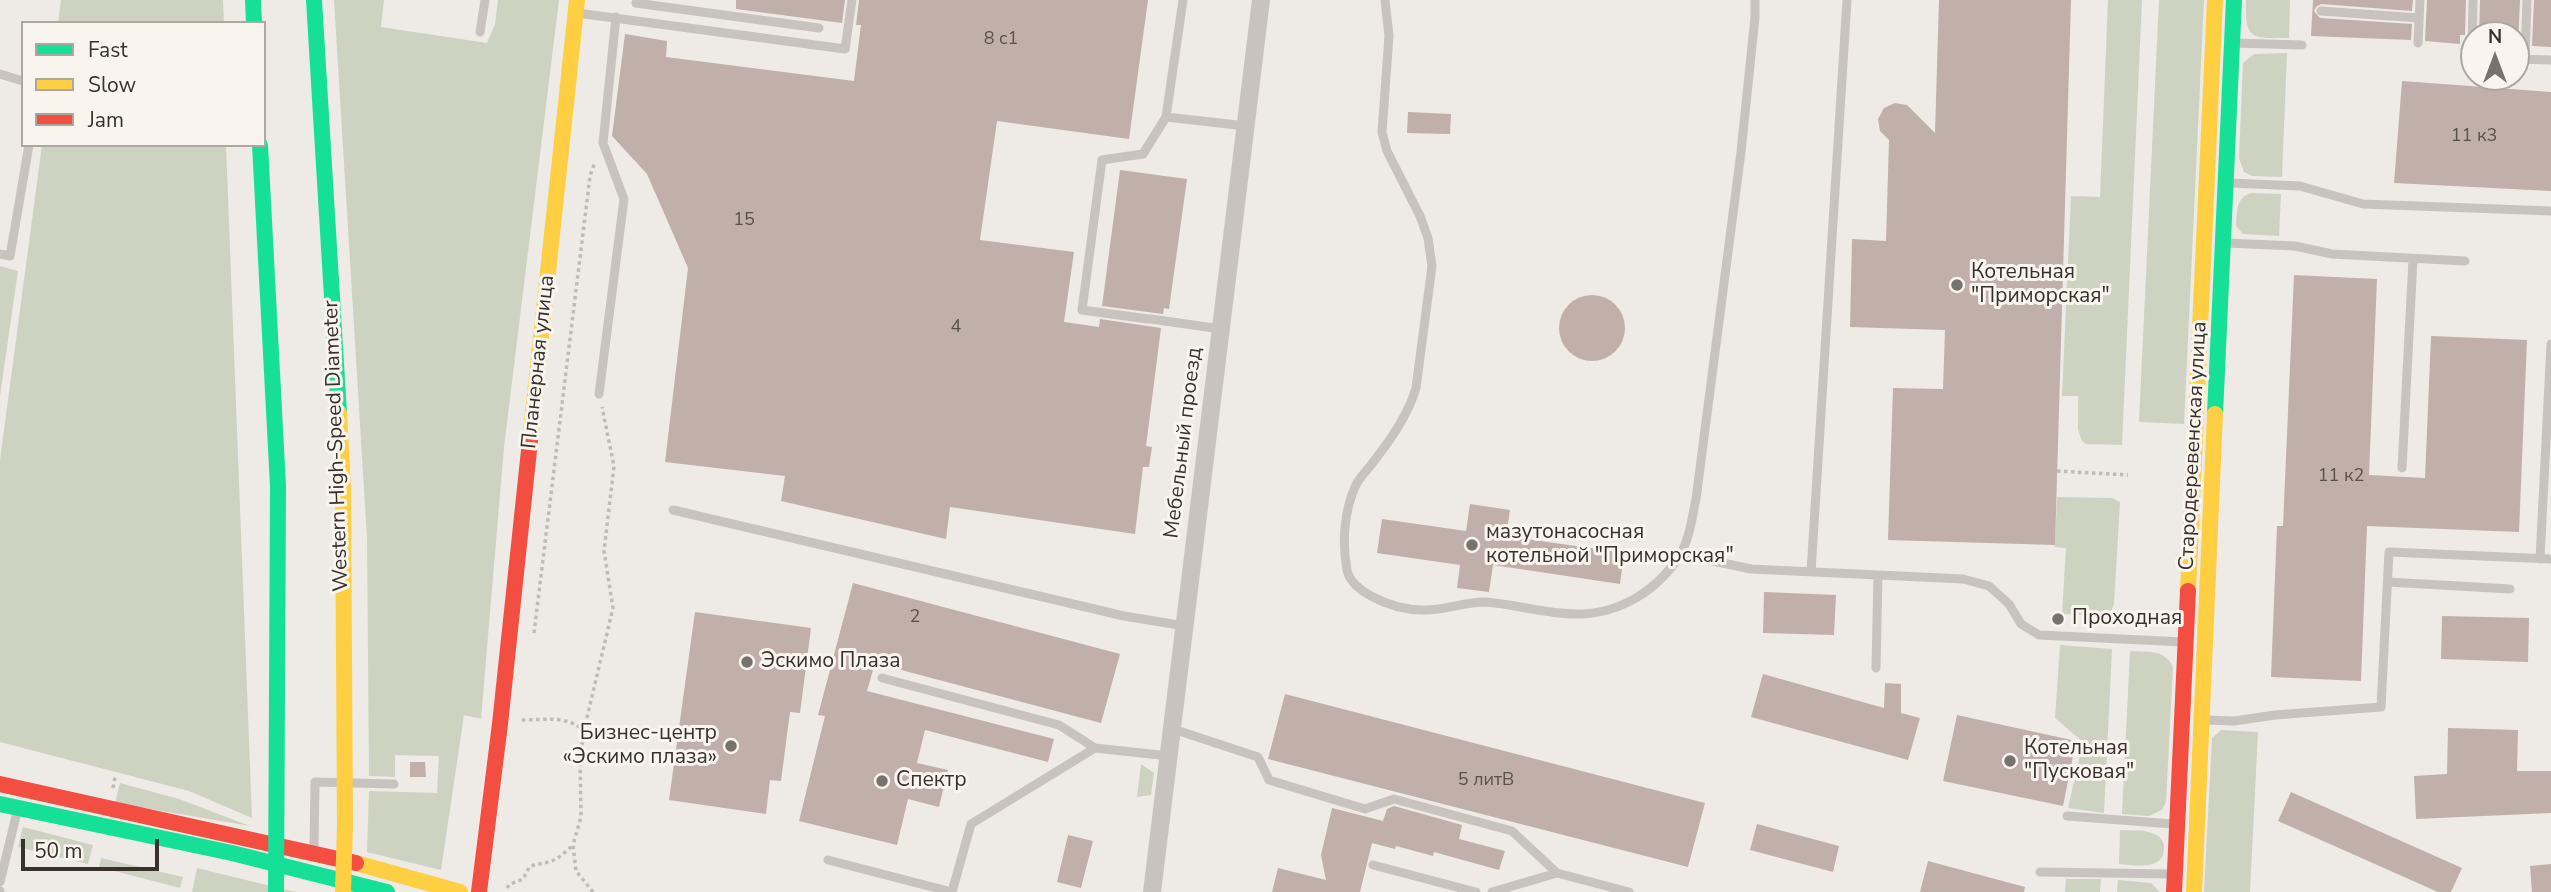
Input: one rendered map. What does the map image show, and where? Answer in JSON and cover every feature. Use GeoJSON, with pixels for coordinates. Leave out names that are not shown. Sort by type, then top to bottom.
{"type":"FeatureCollection","features":[{"type":"Feature","properties":{"kind":"main road"},"geometry":{"type":"LineString","coordinates":[[253,0],[254,21]]}},
{"type":"Feature","properties":{"kind":"main road","name":"Western High-Speed Diameter"},"geometry":{"type":"LineString","coordinates":[[314,0],[343,488],[343,892]]}},
{"type":"Feature","properties":{"kind":"main road","name":"Стародеревенская улица"},"geometry":{"type":"LineString","coordinates":[[2174,892],[2215,0]]}},
{"type":"Feature","properties":{"kind":"main road","name":"Стародеревенская улица"},"geometry":{"type":"LineString","coordinates":[[2194,892],[2234,0]]}},
{"type":"Feature","properties":{"kind":"main road","name":"Планерная улица"},"geometry":{"type":"LineString","coordinates":[[479,892],[500,724],[576,6]]}},
{"type":"Feature","properties":{"kind":"main road"},"geometry":{"type":"LineString","coordinates":[[260,147],[278,486],[276,892]]}},
{"type":"Feature","properties":{"kind":"main road"},"geometry":{"type":"LineString","coordinates":[[0,784],[314,852],[397,872],[460,892]]}},
{"type":"Feature","properties":{"kind":"main road"},"geometry":{"type":"LineString","coordinates":[[0,804],[232,853],[387,892]]}},
{"type":"Feature","properties":{"kind":"street","name":"Мебельный проезд"},"geometry":{"type":"LineString","coordinates":[[1152,892],[1261,0]]}},
{"type":"Feature","properties":{"kind":"lane"},"geometry":{"type":"LineString","coordinates":[[480,32],[485,0]]}},
{"type":"Feature","properties":{"kind":"lane"},"geometry":{"type":"LineString","coordinates":[[576,6],[634,20],[845,49],[852,0]]}},
{"type":"Feature","properties":{"kind":"lane"},"geometry":{"type":"LineString","coordinates":[[1183,0],[1166,117],[1143,154],[1102,160],[1082,310],[1221,329]]}},
{"type":"Feature","properties":{"kind":"lane"},"geometry":{"type":"LineString","coordinates":[[1385,0],[1389,36],[1382,132],[1387,151],[1420,216],[1428,238],[1432,266],[1416,388],[1411,405],[1375,461],[1356,484],[1348,505],[1345,527],[1347,573],[1361,591],[1384,603],[1410,609],[1437,609],[1484,602],[1578,614],[1607,611],[1633,601],[1659,580],[1680,554],[1690,530],[1742,138],[1755,0]]}},
{"type":"Feature","properties":{"kind":"lane"},"geometry":{"type":"LineString","coordinates":[[1811,572],[1847,0]]}},
{"type":"Feature","properties":{"kind":"lane"},"geometry":{"type":"LineString","coordinates":[[2418,43],[2420,0]]}},
{"type":"Feature","properties":{"kind":"lane"},"geometry":{"type":"LineString","coordinates":[[2473,0],[2473,21]]}},
{"type":"Feature","properties":{"kind":"lane"},"geometry":{"type":"LineString","coordinates":[[2525,21],[2527,0]]}},
{"type":"Feature","properties":{"kind":"lane"},"geometry":{"type":"LineString","coordinates":[[634,20],[636,2],[819,28]]}},
{"type":"Feature","properties":{"kind":"lane"},"geometry":{"type":"LineString","coordinates":[[2321,11],[2419,18]]}},
{"type":"Feature","properties":{"kind":"lane"},"geometry":{"type":"LineString","coordinates":[[599,394],[624,199],[603,143],[616,17]]}},
{"type":"Feature","properties":{"kind":"lane"},"geometry":{"type":"LineString","coordinates":[[2213,42],[2302,45]]}},
{"type":"Feature","properties":{"kind":"lane"},"geometry":{"type":"LineString","coordinates":[[2530,59],[2551,60]]}},
{"type":"Feature","properties":{"kind":"lane"},"geometry":{"type":"LineString","coordinates":[[0,74],[21,80]]}},
{"type":"Feature","properties":{"kind":"lane"},"geometry":{"type":"LineString","coordinates":[[1166,117],[1246,126]]}},
{"type":"Feature","properties":{"kind":"lane"},"geometry":{"type":"LineString","coordinates":[[0,254],[10,256],[29,147]]}},
{"type":"Feature","properties":{"kind":"lane"},"geometry":{"type":"LineString","coordinates":[[2207,182],[2300,186],[2363,204],[2551,211]]}},
{"type":"Feature","properties":{"kind":"lane"},"geometry":{"type":"LineString","coordinates":[[2204,242],[2295,246],[2332,254],[2465,261]]}},
{"type":"Feature","properties":{"kind":"lane"},"geometry":{"type":"LineString","coordinates":[[2402,468],[2413,258]]}},
{"type":"Feature","properties":{"kind":"lane"},"geometry":{"type":"LineString","coordinates":[[2540,559],[2551,344]]}},
{"type":"Feature","properties":{"kind":"lane"},"geometry":{"type":"LineString","coordinates":[[673,510],[1124,616],[1185,626]]}},
{"type":"Feature","properties":{"kind":"lane"},"geometry":{"type":"LineString","coordinates":[[2182,720],[2234,721],[2381,707],[2389,552],[2551,559]]}},
{"type":"Feature","properties":{"kind":"lane"},"geometry":{"type":"LineString","coordinates":[[1680,554],[1751,569],[1963,579],[1989,586],[2009,604],[2021,624],[2039,635],[2205,643]]}},
{"type":"Feature","properties":{"kind":"lane"},"geometry":{"type":"LineString","coordinates":[[1876,668],[1878,575]]}},
{"type":"Feature","properties":{"kind":"lane"},"geometry":{"type":"LineString","coordinates":[[2388,582],[2510,589]]}},
{"type":"Feature","properties":{"kind":"lane"},"geometry":{"type":"LineString","coordinates":[[882,678],[1059,725],[1095,748],[1169,756]]}},
{"type":"Feature","properties":{"kind":"lane"},"geometry":{"type":"LineString","coordinates":[[1172,729],[1258,757],[1269,780],[1353,806],[1365,809],[1394,799],[1512,831],[1558,873],[1629,892]]}},
{"type":"Feature","properties":{"kind":"lane"},"geometry":{"type":"LineString","coordinates":[[828,860],[952,892],[971,824],[1095,748]]}},
{"type":"Feature","properties":{"kind":"lane"},"geometry":{"type":"LineString","coordinates":[[314,852],[315,782],[394,784]]}},
{"type":"Feature","properties":{"kind":"lane"},"geometry":{"type":"LineString","coordinates":[[0,882],[18,808]]}},
{"type":"Feature","properties":{"kind":"lane"},"geometry":{"type":"LineString","coordinates":[[2067,816],[2197,825]]}},
{"type":"Feature","properties":{"kind":"lane"},"geometry":{"type":"LineString","coordinates":[[1373,865],[1476,892]]}},
{"type":"Feature","properties":{"kind":"lane"},"geometry":{"type":"LineString","coordinates":[[2040,872],[2194,875]]}},
{"type":"Feature","properties":{"kind":"lane"},"geometry":{"type":"LineString","coordinates":[[1492,892],[1558,873]]}},
{"type":"Feature","properties":{"kind":"path"},"geometry":{"type":"LineString","coordinates":[[533,643],[590,176],[603,143]]}},
{"type":"Feature","properties":{"kind":"path"},"geometry":{"type":"LineString","coordinates":[[593,892],[576,871],[573,845],[581,817],[580,757],[584,730],[613,608],[604,551],[614,466],[599,394]]}},
{"type":"Feature","properties":{"kind":"path"},"geometry":{"type":"LineString","coordinates":[[2057,471],[2128,475]]}},
{"type":"Feature","properties":{"kind":"path"},"geometry":{"type":"LineString","coordinates":[[521,728],[524,713]]}},
{"type":"Feature","properties":{"kind":"path"},"geometry":{"type":"LineString","coordinates":[[522,720],[564,719],[575,722],[584,730]]}},
{"type":"Feature","properties":{"kind":"path"},"geometry":{"type":"LineString","coordinates":[[507,888],[523,879],[530,866],[559,858],[573,845]]}},
{"type":"Feature","properties":{"kind":"green space"},"geometry":{"type":"Polygon","coordinates":[[[61,0],[223,0],[224,21],[58,21],[61,0]]]}},
{"type":"Feature","properties":{"kind":"green space"},"geometry":{"type":"Polygon","coordinates":[[[334,0],[384,0],[381,27],[487,43],[495,24],[498,0],[559,0],[504,447],[481,719],[464,715],[441,870],[367,852],[369,791],[437,793],[439,756],[395,755],[395,777],[369,776],[367,538],[334,0]]]}},
{"type":"Feature","properties":{"kind":"green space"},"geometry":{"type":"Polygon","coordinates":[[[2108,0],[2142,0],[2122,445],[2086,444],[2082,441],[2078,429],[2078,396],[2062,396],[2071,196],[2100,197],[2108,0]]]}},
{"type":"Feature","properties":{"kind":"green space"},"geometry":{"type":"Polygon","coordinates":[[[2159,0],[2204,0],[2184,424],[2139,422],[2159,0]]]}},
{"type":"Feature","properties":{"kind":"green space"},"geometry":{"type":"Polygon","coordinates":[[[2246,0],[2290,0],[2289,38],[2266,38],[2253,34],[2247,23],[2246,0]]]}},
{"type":"Feature","properties":{"kind":"green space"},"geometry":{"type":"Polygon","coordinates":[[[2287,53],[2282,177],[2252,176],[2244,172],[2239,158],[2243,63],[2254,54],[2287,53]]]}},
{"type":"Feature","properties":{"kind":"green space"},"geometry":{"type":"Polygon","coordinates":[[[42,147],[226,147],[252,818],[189,791],[0,742],[0,460],[42,147]]]}},
{"type":"Feature","properties":{"kind":"green space"},"geometry":{"type":"Polygon","coordinates":[[[2251,193],[2281,194],[2279,236],[2243,234],[2236,226],[2240,202],[2251,193]]]}},
{"type":"Feature","properties":{"kind":"green space"},"geometry":{"type":"Polygon","coordinates":[[[0,266],[18,271],[0,396],[0,266]]]}},
{"type":"Feature","properties":{"kind":"green space"},"geometry":{"type":"Polygon","coordinates":[[[2057,497],[2112,498],[2120,502],[2114,604],[2106,616],[2062,614],[2066,548],[2055,547],[2057,497]]]}},
{"type":"Feature","properties":{"kind":"green space"},"geometry":{"type":"Polygon","coordinates":[[[2060,645],[2112,649],[2104,813],[2068,808],[2083,742],[2055,718],[2060,645]]]}},
{"type":"Feature","properties":{"kind":"green space"},"geometry":{"type":"Polygon","coordinates":[[[2130,651],[2160,654],[2170,661],[2173,667],[2166,802],[2162,810],[2149,816],[2122,814],[2130,651]]]}},
{"type":"Feature","properties":{"kind":"green space"},"geometry":{"type":"Polygon","coordinates":[[[2221,730],[2258,732],[2250,892],[2204,892],[2212,738],[2221,730]]]}},
{"type":"Feature","properties":{"kind":"green space"},"geometry":{"type":"Polygon","coordinates":[[[1141,764],[1154,773],[1151,795],[1137,797],[1141,764]]]}},
{"type":"Feature","properties":{"kind":"green space"},"geometry":{"type":"Polygon","coordinates":[[[120,783],[179,799],[250,826],[115,803],[120,783]]]}},
{"type":"Feature","properties":{"kind":"green space"},"geometry":{"type":"Polygon","coordinates":[[[23,827],[93,845],[88,864],[18,847],[23,827]]]}},
{"type":"Feature","properties":{"kind":"green space"},"geometry":{"type":"Polygon","coordinates":[[[2120,830],[2146,831],[2158,836],[2164,846],[2160,860],[2141,866],[2119,864],[2120,830]]]}},
{"type":"Feature","properties":{"kind":"green space"},"geometry":{"type":"Polygon","coordinates":[[[101,858],[183,877],[180,888],[99,867],[101,858]]]}},
{"type":"Feature","properties":{"kind":"green space"},"geometry":{"type":"Polygon","coordinates":[[[197,868],[295,892],[192,892],[197,868]]]}},
{"type":"Feature","properties":{"kind":"green space"},"geometry":{"type":"Polygon","coordinates":[[[2066,879],[2101,879],[2100,892],[2065,892],[2066,879]]]}},
{"type":"Feature","properties":{"kind":"green space"},"geometry":{"type":"Polygon","coordinates":[[[2118,880],[2151,883],[2160,892],[2117,892],[2118,880]]]}},
{"type":"Feature","properties":{"kind":"building"},"geometry":{"type":"Polygon","coordinates":[[[736,0],[845,0],[842,23],[736,9],[736,0]]]}},
{"type":"Feature","properties":{"kind":"building"},"geometry":{"type":"Polygon","coordinates":[[[859,0],[1148,0],[1129,139],[997,121],[980,240],[1074,252],[1064,322],[1099,327],[1100,319],[1161,328],[1146,446],[1152,447],[1149,467],[1143,467],[1135,534],[950,507],[946,539],[781,501],[785,476],[665,462],[688,268],[647,174],[612,136],[625,34],[667,41],[666,57],[854,81],[861,25],[856,25],[859,0]]]}},
{"type":"Feature","properties":{"kind":"building","name":"Котельная \"Приморская\""},"geometry":{"type":"Polygon","coordinates":[[[1939,0],[2071,0],[2055,545],[1888,540],[1893,388],[1943,389],[1945,330],[1850,327],[1852,239],[1886,241],[1889,140],[1880,131],[1878,119],[1884,108],[1895,103],[1907,105],[1935,133],[1939,0]]]}},
{"type":"Feature","properties":{"kind":"building"},"geometry":{"type":"Polygon","coordinates":[[[2313,0],[2413,0],[2412,11],[2321,4],[2314,11],[2320,18],[2412,24],[2411,40],[2311,36],[2313,0]]]}},
{"type":"Feature","properties":{"kind":"building"},"geometry":{"type":"Polygon","coordinates":[[[2427,0],[2466,0],[2465,21],[2460,21],[2460,44],[2425,41],[2427,0]]]}},
{"type":"Feature","properties":{"kind":"building"},"geometry":{"type":"Polygon","coordinates":[[[2480,0],[2520,0],[2519,21],[2479,21],[2480,0]]]}},
{"type":"Feature","properties":{"kind":"building"},"geometry":{"type":"Polygon","coordinates":[[[2534,0],[2551,0],[2551,47],[2532,46],[2534,0]]]}},
{"type":"Feature","properties":{"kind":"building"},"geometry":{"type":"Polygon","coordinates":[[[2402,81],[2460,85],[2460,91],[2551,92],[2551,191],[2394,183],[2402,81]]]}},
{"type":"Feature","properties":{"kind":"building"},"geometry":{"type":"Polygon","coordinates":[[[1408,112],[1451,114],[1450,134],[1407,133],[1408,112]]]}},
{"type":"Feature","properties":{"kind":"building"},"geometry":{"type":"Polygon","coordinates":[[[1120,170],[1187,179],[1169,309],[1164,308],[1163,314],[1102,306],[1120,170]]]}},
{"type":"Feature","properties":{"kind":"building"},"geometry":{"type":"Polygon","coordinates":[[[2294,275],[2377,279],[2369,475],[2425,478],[2431,336],[2527,340],[2519,532],[2367,526],[2361,681],[2271,677],[2277,526],[2283,526],[2294,275]]]}},
{"type":"Feature","properties":{"kind":"building"},"geometry":{"type":"Polygon","coordinates":[[[1585,295],[1599,295],[1611,300],[1620,309],[1625,328],[1623,341],[1616,352],[1599,361],[1585,361],[1573,356],[1564,347],[1559,335],[1559,321],[1564,309],[1573,300],[1585,295]]]}},
{"type":"Feature","properties":{"kind":"building","name":"мазутонасосная котельной \"Приморская\""},"geometry":{"type":"Polygon","coordinates":[[[1470,504],[1510,510],[1506,536],[1624,553],[1620,584],[1493,565],[1489,592],[1457,588],[1460,565],[1377,553],[1382,519],[1466,531],[1470,504]]]}},
{"type":"Feature","properties":{"kind":"building"},"geometry":{"type":"Polygon","coordinates":[[[853,583],[1120,654],[1101,723],[875,663],[867,691],[1054,739],[1048,762],[925,730],[917,763],[948,770],[939,807],[908,799],[897,845],[799,821],[825,716],[818,715],[853,583]]]}},
{"type":"Feature","properties":{"kind":"building"},"geometry":{"type":"Polygon","coordinates":[[[1764,592],[1836,595],[1834,635],[1763,633],[1764,592]]]}},
{"type":"Feature","properties":{"kind":"building","name":"Бизнес-центр «Эскимо плаза»"},"geometry":{"type":"Polygon","coordinates":[[[695,612],[811,628],[800,713],[790,712],[781,781],[770,780],[766,814],[669,800],[695,612]]]}},
{"type":"Feature","properties":{"kind":"building"},"geometry":{"type":"Polygon","coordinates":[[[2442,616],[2529,618],[2528,662],[2441,659],[2442,616]]]}},
{"type":"Feature","properties":{"kind":"building"},"geometry":{"type":"Polygon","coordinates":[[[1763,674],[1884,708],[1885,683],[1901,684],[1901,713],[1920,718],[1908,760],[1751,717],[1763,674]]]}},
{"type":"Feature","properties":{"kind":"building"},"geometry":{"type":"Polygon","coordinates":[[[1285,694],[1705,803],[1688,867],[1268,759],[1285,694]]]}},
{"type":"Feature","properties":{"kind":"building","name":"Котельная \"Пусковая\""},"geometry":{"type":"Polygon","coordinates":[[[1957,715],[2076,741],[2063,806],[1943,781],[1957,715]]]}},
{"type":"Feature","properties":{"kind":"building"},"geometry":{"type":"Polygon","coordinates":[[[2448,728],[2518,730],[2517,771],[2551,771],[2551,813],[2416,819],[2414,776],[2447,774],[2448,728]]]}},
{"type":"Feature","properties":{"kind":"building"},"geometry":{"type":"Polygon","coordinates":[[[410,762],[425,762],[426,777],[410,777],[410,762]]]}},
{"type":"Feature","properties":{"kind":"building"},"geometry":{"type":"Polygon","coordinates":[[[2291,792],[2462,868],[2451,892],[2438,892],[2278,821],[2291,792]]]}},
{"type":"Feature","properties":{"kind":"building"},"geometry":{"type":"Polygon","coordinates":[[[1394,806],[1462,825],[1459,839],[1505,851],[1499,870],[1434,852],[1433,856],[1372,843],[1360,892],[1272,892],[1278,868],[1326,880],[1321,855],[1332,808],[1383,821],[1387,809],[1394,806]]]}},
{"type":"Feature","properties":{"kind":"building"},"geometry":{"type":"Polygon","coordinates":[[[1757,824],[1839,846],[1833,872],[1750,850],[1757,824]]]}},
{"type":"Feature","properties":{"kind":"building"},"geometry":{"type":"Polygon","coordinates":[[[1068,835],[1093,841],[1081,888],[1057,882],[1068,835]]]}},
{"type":"Feature","properties":{"kind":"building"},"geometry":{"type":"Polygon","coordinates":[[[1928,861],[2025,887],[2024,892],[1920,892],[1928,861]]]}},
{"type":"Feature","properties":{"kind":"building"},"geometry":{"type":"Polygon","coordinates":[[[2551,864],[2551,892],[2532,892],[2530,866],[2551,864]]]}},
{"type":"Feature","properties":{"kind":"traffic: fast"},"geometry":{"type":"LineString","coordinates":[[253,0],[254,21]]}},
{"type":"Feature","properties":{"kind":"traffic: fast"},"geometry":{"type":"LineString","coordinates":[[314,0],[339,413]]}},
{"type":"Feature","properties":{"kind":"traffic: fast"},"geometry":{"type":"LineString","coordinates":[[2215,414],[2234,0]]}},
{"type":"Feature","properties":{"kind":"traffic: fast"},"geometry":{"type":"LineString","coordinates":[[260,147],[278,486],[276,892]]}},
{"type":"Feature","properties":{"kind":"traffic: fast"},"geometry":{"type":"LineString","coordinates":[[0,804],[232,853],[387,892]]}},
{"type":"Feature","properties":{"kind":"traffic: slow"},"geometry":{"type":"LineString","coordinates":[[530,441],[577,0]]}},
{"type":"Feature","properties":{"kind":"traffic: slow"},"geometry":{"type":"LineString","coordinates":[[2188,591],[2215,0]]}},
{"type":"Feature","properties":{"kind":"traffic: slow"},"geometry":{"type":"LineString","coordinates":[[339,413],[343,488],[343,892]]}},
{"type":"Feature","properties":{"kind":"traffic: slow"},"geometry":{"type":"LineString","coordinates":[[2194,892],[2215,414]]}},
{"type":"Feature","properties":{"kind":"traffic: slow"},"geometry":{"type":"LineString","coordinates":[[356,863],[460,892]]}},
{"type":"Feature","properties":{"kind":"traffic: jam"},"geometry":{"type":"LineString","coordinates":[[479,892],[530,441]]}},
{"type":"Feature","properties":{"kind":"traffic: jam"},"geometry":{"type":"LineString","coordinates":[[2174,892],[2188,591]]}},
{"type":"Feature","properties":{"kind":"traffic: jam"},"geometry":{"type":"LineString","coordinates":[[0,784],[356,863]]}},
{"type":"Feature","properties":{"kind":"place","name":"Котельная \"Приморская\""},"geometry":{"type":"Point","coordinates":[1957,285]}},
{"type":"Feature","properties":{"kind":"place","name":"мазутонасосная котельной \"Приморская\""},"geometry":{"type":"Point","coordinates":[1472,545]}},
{"type":"Feature","properties":{"kind":"place","name":"Проходная"},"geometry":{"type":"Point","coordinates":[2058,619]}},
{"type":"Feature","properties":{"kind":"place","name":"Эскимо Плаза"},"geometry":{"type":"Point","coordinates":[747,662]}},
{"type":"Feature","properties":{"kind":"place","name":"Бизнес-центр «Эскимо плаза»"},"geometry":{"type":"Point","coordinates":[731,746]}},
{"type":"Feature","properties":{"kind":"place","name":"Котельная \"Пусковая\""},"geometry":{"type":"Point","coordinates":[2010,761]}},
{"type":"Feature","properties":{"kind":"place","name":"Спектр"},"geometry":{"type":"Point","coordinates":[882,781]}}]}
